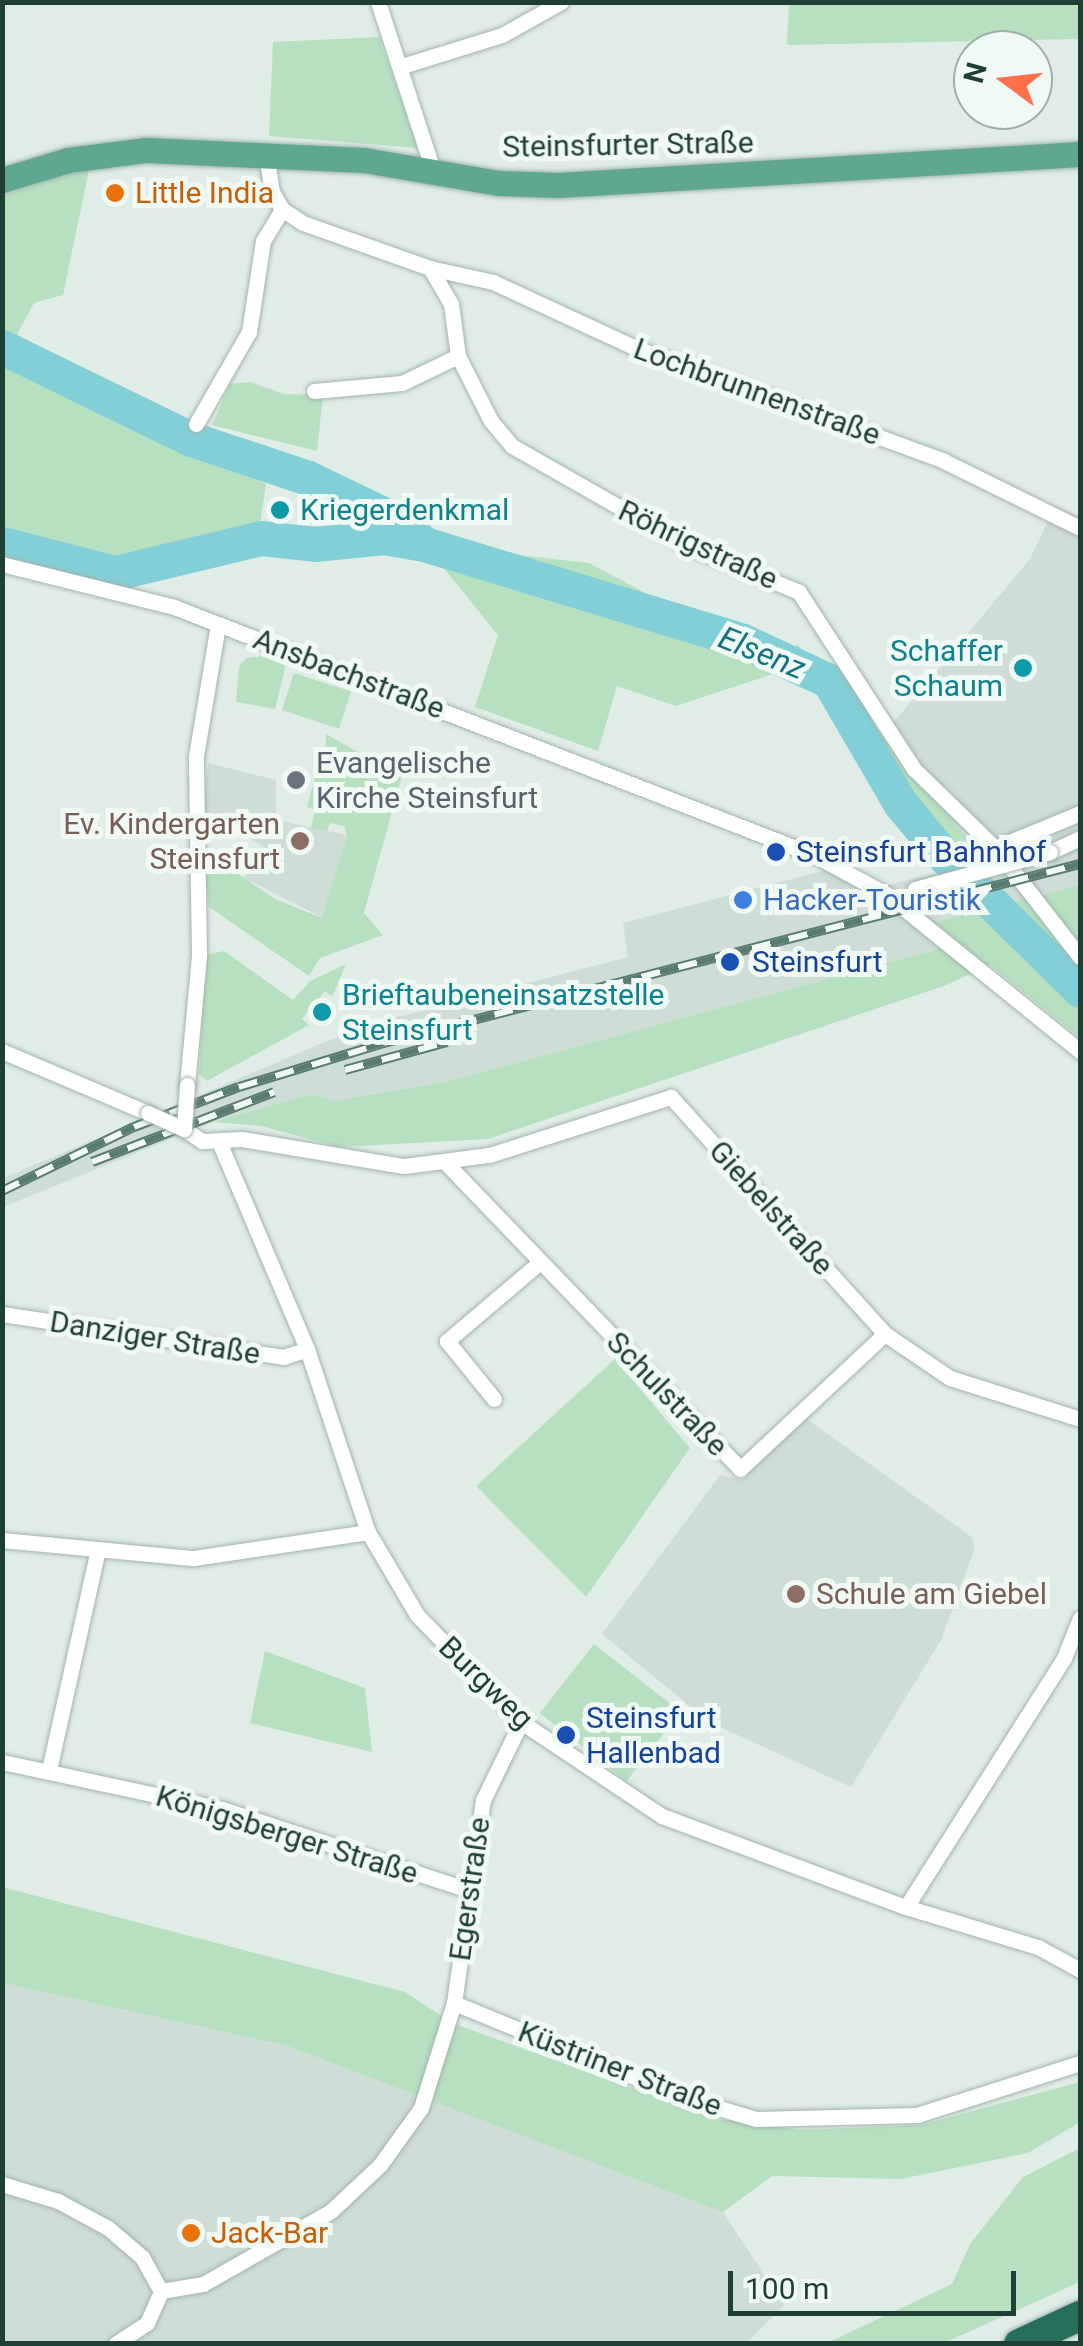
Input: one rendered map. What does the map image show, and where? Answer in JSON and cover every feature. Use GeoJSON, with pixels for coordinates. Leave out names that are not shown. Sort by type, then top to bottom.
{"type":"FeatureCollection","features":[{"type":"Feature","properties":{"kind":"highway"},"geometry":{"type":"LineString","coordinates":[[1019,2344],[1080,2316]]}},
{"type":"Feature","properties":{"kind":"main road","name":"Steinsfurter Straße"},"geometry":{"type":"LineString","coordinates":[[2,180],[97,154],[266,154],[364,160],[498,183],[611,184],[1080,154]]}},
{"type":"Feature","properties":{"kind":"street"},"geometry":{"type":"LineString","coordinates":[[378,2],[434,173]]}},
{"type":"Feature","properties":{"kind":"street"},"geometry":{"type":"LineString","coordinates":[[402,66],[502,35],[561,2]]}},
{"type":"Feature","properties":{"kind":"street"},"geometry":{"type":"LineString","coordinates":[[266,154],[272,192],[282,209],[303,223],[430,268]]}},
{"type":"Feature","properties":{"kind":"street"},"geometry":{"type":"LineString","coordinates":[[196,424],[249,332],[263,241],[282,209]]}},
{"type":"Feature","properties":{"kind":"street","name":"Röhrigstraße"},"geometry":{"type":"LineString","coordinates":[[430,268],[451,304],[458,356],[491,421],[512,446],[687,546],[800,592],[914,769],[996,848],[1080,957]]}},
{"type":"Feature","properties":{"kind":"street","name":"Lochbrunnenstraße"},"geometry":{"type":"LineString","coordinates":[[430,268],[493,282],[636,348],[944,461],[1080,528]]}},
{"type":"Feature","properties":{"kind":"street"},"geometry":{"type":"LineString","coordinates":[[314,391],[402,383],[458,356]]}},
{"type":"Feature","properties":{"kind":"street","name":"Ansbachstraße"},"geometry":{"type":"LineString","coordinates":[[2,564],[218,624],[799,849],[886,894],[1080,1051]]}},
{"type":"Feature","properties":{"kind":"street"},"geometry":{"type":"LineString","coordinates":[[184,1128],[199,955],[196,756],[206,667],[218,624]]}},
{"type":"Feature","properties":{"kind":"street"},"geometry":{"type":"LineString","coordinates":[[996,848],[1080,813]]}},
{"type":"Feature","properties":{"kind":"street"},"geometry":{"type":"LineString","coordinates":[[886,894],[1050,852],[1080,838]]}},
{"type":"Feature","properties":{"kind":"street"},"geometry":{"type":"LineString","coordinates":[[2,1051],[184,1128],[202,1140],[220,1144],[242,1139],[404,1166],[444,1161]]}},
{"type":"Feature","properties":{"kind":"street","name":"Giebelstraße"},"geometry":{"type":"LineString","coordinates":[[444,1161],[489,1156],[671,1098],[885,1334],[950,1378],[1080,1420]]}},
{"type":"Feature","properties":{"kind":"street","name":"Burgweg"},"geometry":{"type":"LineString","coordinates":[[220,1144],[307,1349],[368,1532],[417,1615],[521,1722],[662,1816],[906,1907],[1038,1947],[1080,1970]]}},
{"type":"Feature","properties":{"kind":"street","name":"Schulstraße"},"geometry":{"type":"LineString","coordinates":[[444,1161],[740,1469],[885,1334]]}},
{"type":"Feature","properties":{"kind":"street"},"geometry":{"type":"LineString","coordinates":[[494,1399],[448,1341],[540,1262]]}},
{"type":"Feature","properties":{"kind":"street","name":"Danziger Straße"},"geometry":{"type":"LineString","coordinates":[[2,1314],[284,1357],[307,1349]]}},
{"type":"Feature","properties":{"kind":"street"},"geometry":{"type":"LineString","coordinates":[[2,1540],[194,1558],[368,1532]]}},
{"type":"Feature","properties":{"kind":"street"},"geometry":{"type":"LineString","coordinates":[[49,1770],[98,1549]]}},
{"type":"Feature","properties":{"kind":"street"},"geometry":{"type":"LineString","coordinates":[[906,1907],[1072,1660],[1080,1618]]}},
{"type":"Feature","properties":{"kind":"street","name":"Egerstraße"},"geometry":{"type":"LineString","coordinates":[[162,2291],[203,2284],[331,2210],[380,2165],[421,2108],[454,2003],[466,1888],[484,1800],[521,1722]]}},
{"type":"Feature","properties":{"kind":"street","name":"Königsberger Straße"},"geometry":{"type":"LineString","coordinates":[[2,1762],[222,1809],[466,1888]]}},
{"type":"Feature","properties":{"kind":"street","name":"Küstriner Straße"},"geometry":{"type":"LineString","coordinates":[[454,2003],[688,2100],[756,2119],[917,2114],[1080,2063]]}},
{"type":"Feature","properties":{"kind":"street"},"geometry":{"type":"LineString","coordinates":[[2,2184],[58,2201],[108,2228],[142,2257],[162,2291],[146,2323],[115,2344]]}},
{"type":"Feature","properties":{"kind":"shaded area"},"geometry":{"type":"Polygon","coordinates":[[[1055,506],[1080,517],[1080,885],[937,922],[956,938],[935,950],[449,1081],[335,1101],[312,1094],[213,1122],[3,1207],[3,1178],[363,1026],[628,957],[623,923],[826,870],[884,886],[984,862],[883,735],[1030,559],[1055,506]]]}},
{"type":"Feature","properties":{"kind":"shaded area","name":"Ev. Kindergarten Steinsfurt"},"geometry":{"type":"Polygon","coordinates":[[[208,763],[276,780],[276,820],[347,835],[323,918],[244,878],[264,847],[203,811],[208,763]]]}},
{"type":"Feature","properties":{"kind":"shaded area","name":"Schule am Giebel"},"geometry":{"type":"Polygon","coordinates":[[[804,1417],[972,1537],[975,1548],[941,1640],[851,1787],[709,1722],[602,1634],[720,1475],[742,1480],[804,1417]]]}},
{"type":"Feature","properties":{"kind":"shaded area"},"geometry":{"type":"Polygon","coordinates":[[[3,1983],[288,2046],[696,2200],[723,2212],[784,2305],[746,2344],[3,2344],[3,1983]]]}},
{"type":"Feature","properties":{"kind":"green space"},"geometry":{"type":"Polygon","coordinates":[[[789,3],[1080,3],[1080,39],[1053,40],[1053,30],[953,30],[953,42],[787,45],[789,3]]]}},
{"type":"Feature","properties":{"kind":"green space"},"geometry":{"type":"Polygon","coordinates":[[[379,37],[418,148],[269,136],[273,42],[379,37]]]}},
{"type":"Feature","properties":{"kind":"green space"},"geometry":{"type":"Polygon","coordinates":[[[90,165],[63,295],[34,303],[13,342],[3,330],[2,196],[90,165]]]}},
{"type":"Feature","properties":{"kind":"green space"},"geometry":{"type":"Polygon","coordinates":[[[2,354],[266,484],[259,531],[115,570],[3,539],[2,354]]]}},
{"type":"Feature","properties":{"kind":"green space"},"geometry":{"type":"Polygon","coordinates":[[[250,382],[284,394],[323,395],[317,451],[212,425],[230,384],[250,382]]]}},
{"type":"Feature","properties":{"kind":"green space"},"geometry":{"type":"Polygon","coordinates":[[[424,544],[589,563],[788,669],[676,706],[617,686],[598,751],[475,707],[498,635],[424,544]]]}},
{"type":"Feature","properties":{"kind":"green space"},"geometry":{"type":"Polygon","coordinates":[[[797,644],[883,735],[985,862],[946,873],[865,759],[841,695],[788,669],[797,644]]]}},
{"type":"Feature","properties":{"kind":"green space"},"geometry":{"type":"Polygon","coordinates":[[[262,656],[286,664],[275,709],[236,702],[239,667],[246,658],[262,656]]]}},
{"type":"Feature","properties":{"kind":"green space"},"geometry":{"type":"Polygon","coordinates":[[[294,673],[351,692],[339,729],[282,710],[294,673]]]}},
{"type":"Feature","properties":{"kind":"green space"},"geometry":{"type":"Polygon","coordinates":[[[326,734],[367,757],[406,761],[364,913],[383,935],[320,958],[309,976],[209,907],[203,850],[275,899],[322,918],[347,835],[344,826],[330,823],[327,831],[311,828],[315,809],[307,807],[320,758],[326,759],[326,734]]]}},
{"type":"Feature","properties":{"kind":"green space"},"geometry":{"type":"Polygon","coordinates":[[[1080,885],[1080,1038],[990,965],[944,986],[488,1139],[339,1147],[261,1126],[213,1122],[312,1094],[335,1101],[449,1081],[935,950],[955,938],[936,922],[1080,885]]]}},
{"type":"Feature","properties":{"kind":"green space"},"geometry":{"type":"Polygon","coordinates":[[[224,951],[293,1000],[310,981],[346,964],[332,997],[325,991],[302,1019],[309,1025],[207,1081],[199,1074],[206,955],[224,951]]]}},
{"type":"Feature","properties":{"kind":"green space"},"geometry":{"type":"Polygon","coordinates":[[[615,1359],[690,1448],[586,1597],[476,1486],[615,1359]]]}},
{"type":"Feature","properties":{"kind":"green space"},"geometry":{"type":"Polygon","coordinates":[[[594,1644],[681,1712],[627,1781],[540,1713],[594,1644]]]}},
{"type":"Feature","properties":{"kind":"green space"},"geometry":{"type":"Polygon","coordinates":[[[265,1651],[365,1688],[372,1752],[250,1723],[265,1651]]]}},
{"type":"Feature","properties":{"kind":"green space"},"geometry":{"type":"Polygon","coordinates":[[[2,1887],[405,1992],[452,2023],[717,2119],[801,2130],[921,2125],[1080,2082],[1080,2122],[1028,2153],[901,2179],[772,2176],[723,2212],[288,2046],[3,1983],[2,1887]]]}},
{"type":"Feature","properties":{"kind":"green space"},"geometry":{"type":"Polygon","coordinates":[[[1080,2148],[1080,2282],[944,2343],[827,2343],[952,2284],[970,2244],[1023,2177],[1080,2148]]]}},
{"type":"Feature","properties":{"kind":"waterway","name":"Elsenz"},"geometry":{"type":"LineString","coordinates":[[2,347],[191,439],[308,478],[402,523],[424,544],[743,641],[829,681],[900,803],[944,856],[1080,990]]}},
{"type":"Feature","properties":{"kind":"waterway","name":"Elsenz"},"geometry":{"type":"LineString","coordinates":[[2,544],[115,573],[261,538],[315,544],[384,537],[423,544]]}},
{"type":"Feature","properties":{"kind":"railway"},"geometry":{"type":"LineString","coordinates":[[2,1191],[134,1127],[239,1087],[384,1043],[1080,864]]}},
{"type":"Feature","properties":{"kind":"railway"},"geometry":{"type":"LineString","coordinates":[[345,1070],[447,1042]]}},
{"type":"Feature","properties":{"kind":"railway"},"geometry":{"type":"LineString","coordinates":[[92,1162],[274,1092]]}},
{"type":"Feature","properties":{"kind":"place","name":"Little India"},"geometry":{"type":"Point","coordinates":[115,193]}},
{"type":"Feature","properties":{"kind":"place","name":"Kriegerdenkmal"},"geometry":{"type":"Point","coordinates":[280,510]}},
{"type":"Feature","properties":{"kind":"place","name":"Schaffer Schaum"},"geometry":{"type":"Point","coordinates":[1023,668]}},
{"type":"Feature","properties":{"kind":"place","name":"Evangelische Kirche Steinsfurt"},"geometry":{"type":"Point","coordinates":[296,780]}},
{"type":"Feature","properties":{"kind":"place","name":"Ev. Kindergarten Steinsfurt"},"geometry":{"type":"Point","coordinates":[300,841]}},
{"type":"Feature","properties":{"kind":"place","name":"Steinsfurt Bahnhof"},"geometry":{"type":"Point","coordinates":[776,852]}},
{"type":"Feature","properties":{"kind":"place","name":"Hacker-Touristik"},"geometry":{"type":"Point","coordinates":[743,900]}},
{"type":"Feature","properties":{"kind":"place","name":"Steinsfurt"},"geometry":{"type":"Point","coordinates":[730,962]}},
{"type":"Feature","properties":{"kind":"place","name":"Brieftaubeneinsatzstelle Steinsfurt"},"geometry":{"type":"Point","coordinates":[322,1012]}},
{"type":"Feature","properties":{"kind":"place","name":"Schule am Giebel"},"geometry":{"type":"Point","coordinates":[796,1594]}},
{"type":"Feature","properties":{"kind":"place","name":"Steinsfurt Hallenbad"},"geometry":{"type":"Point","coordinates":[566,1735]}},
{"type":"Feature","properties":{"kind":"place","name":"Jack-Bar"},"geometry":{"type":"Point","coordinates":[191,2233]}}]}
